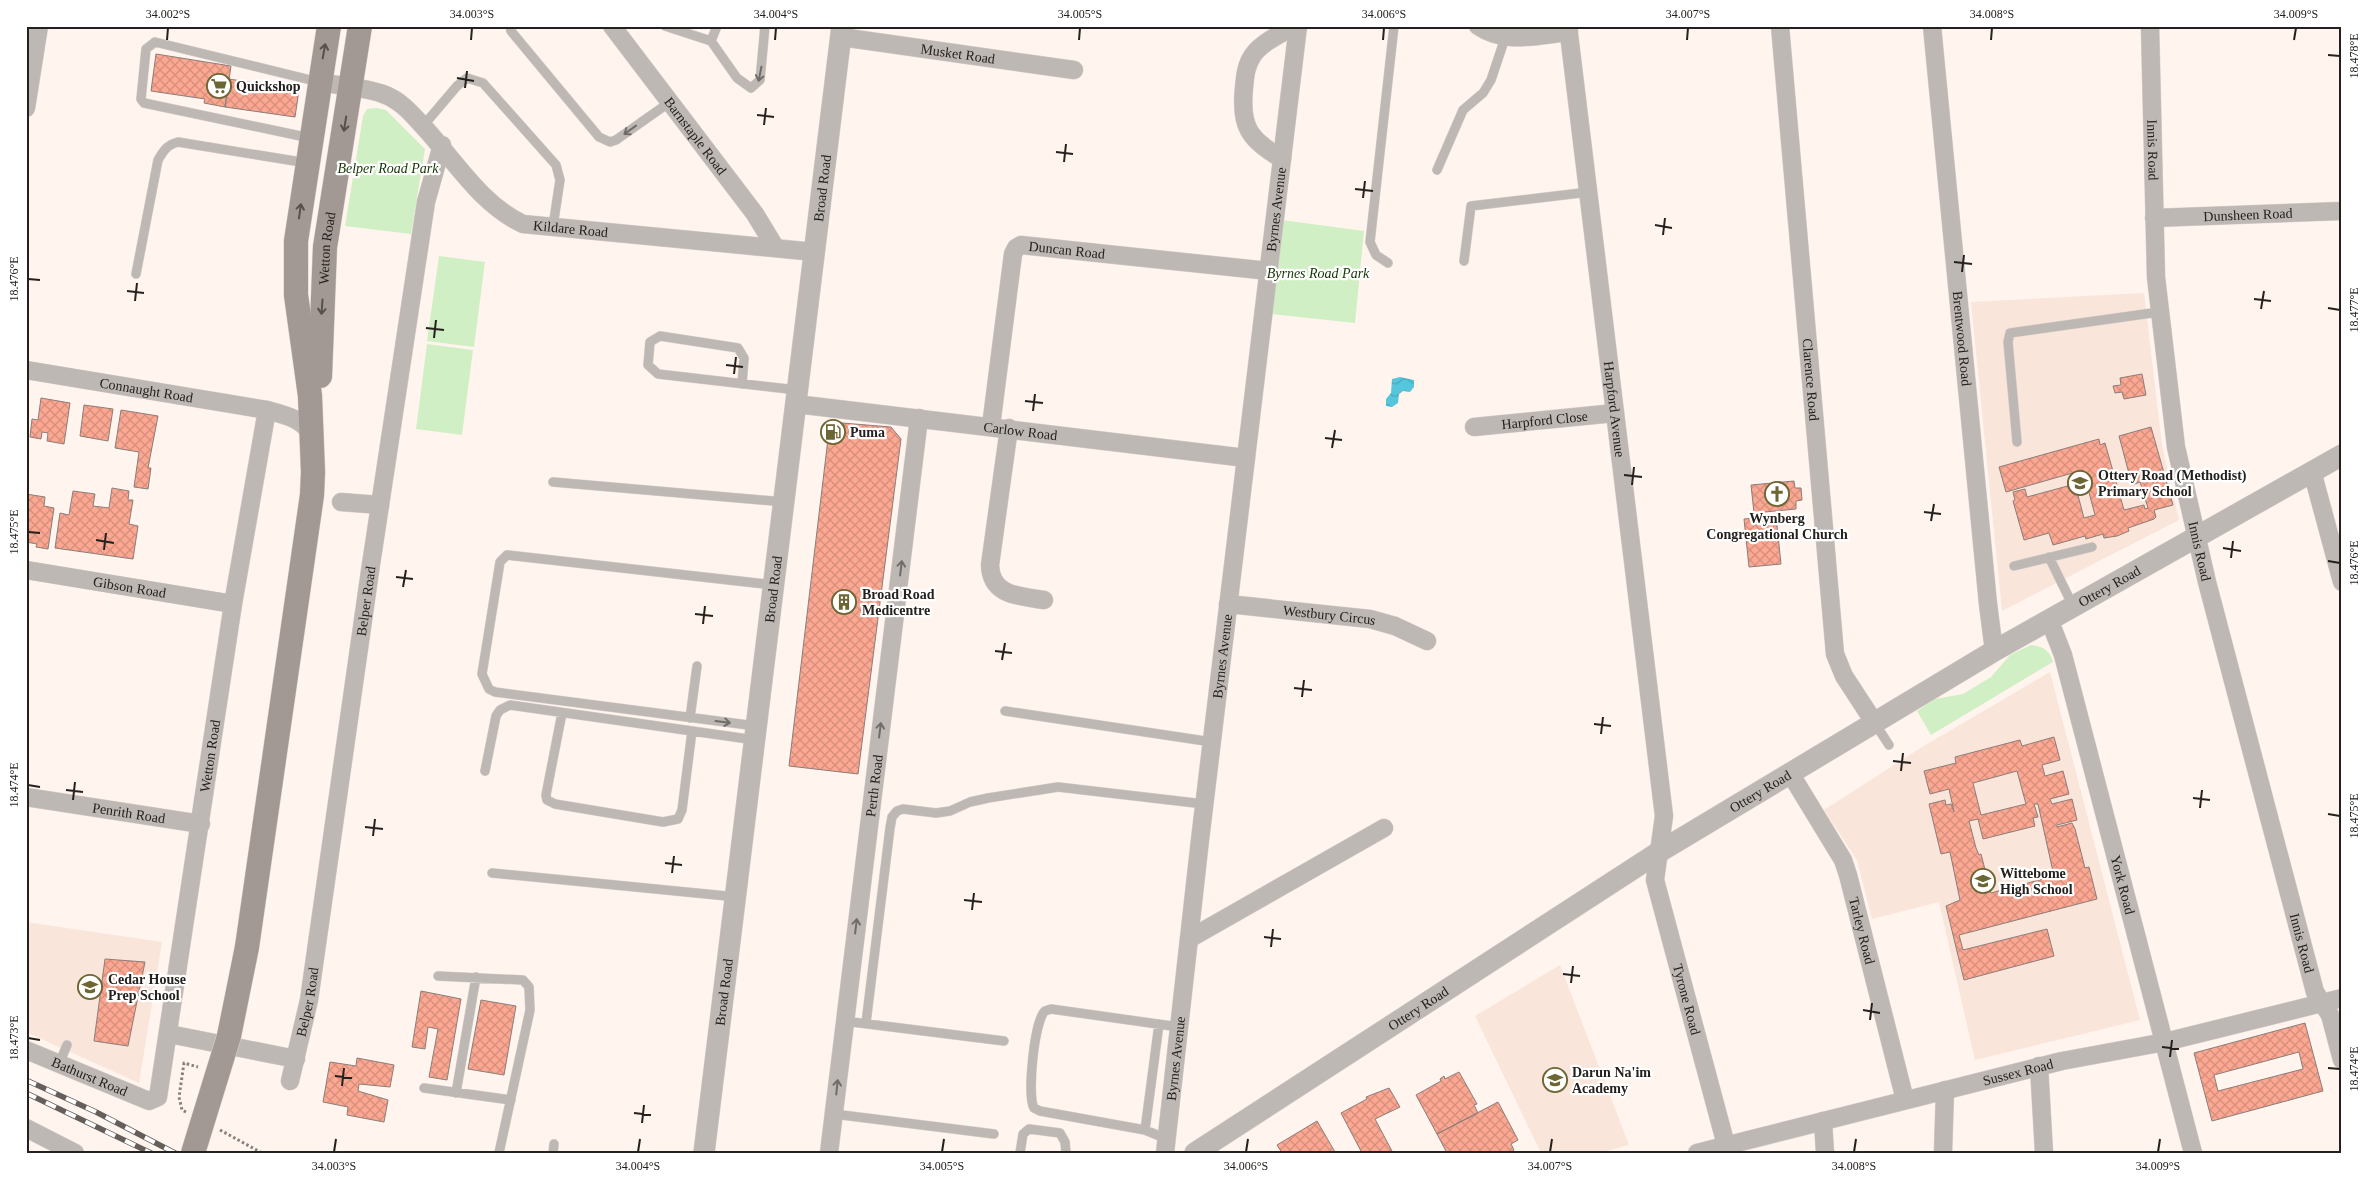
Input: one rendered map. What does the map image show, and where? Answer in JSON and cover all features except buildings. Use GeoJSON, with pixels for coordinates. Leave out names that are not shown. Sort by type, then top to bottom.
{"type":"FeatureCollection","features":[{"type":"Feature","properties":{"kind":"main road","name":"Wetton Road"},"geometry":{"type":"LineString","coordinates":[[313,472],[310,396],[296,295],[296,241],[328,26]]}},
{"type":"Feature","properties":{"kind":"main road","name":"Wetton Road"},"geometry":{"type":"LineString","coordinates":[[193,1153],[229,1036],[246,947],[320,431],[320,350],[325,247],[360,26]]}},
{"type":"Feature","properties":{"kind":"street"},"geometry":{"type":"LineString","coordinates":[[26,108],[39,26]]}},
{"type":"Feature","properties":{"kind":"street","name":"Barnstaple Road"},"geometry":{"type":"LineString","coordinates":[[612,26],[755,214],[775,247]]}},
{"type":"Feature","properties":{"kind":"street","name":"Byrnes Avenue"},"geometry":{"type":"LineString","coordinates":[[1282,159],[1263,148],[1250,135],[1243,122],[1242,106],[1246,68],[1253,54],[1275,37],[1296,26]]}},
{"type":"Feature","properties":{"kind":"street","name":"Byrnes Avenue"},"geometry":{"type":"LineString","coordinates":[[1166,1146],[1204,804],[1282,159],[1296,26]]}},
{"type":"Feature","properties":{"kind":"street"},"geometry":{"type":"LineString","coordinates":[[1478,26],[1495,36],[1508,32],[1569,29]]}},
{"type":"Feature","properties":{"kind":"street","name":"Clarence Road"},"geometry":{"type":"LineString","coordinates":[[1780,26],[1833,638],[1836,654],[1844,676],[1874,722]]}},
{"type":"Feature","properties":{"kind":"street","name":"Brentwood Road"},"geometry":{"type":"LineString","coordinates":[[1932,26],[1986,594],[1994,651]]}},
{"type":"Feature","properties":{"kind":"street","name":"Innis Road"},"geometry":{"type":"LineString","coordinates":[[2150,26],[2156,277],[2176,447],[2196,536],[2315,992],[2330,1015],[2342,1060]]}},
{"type":"Feature","properties":{"kind":"street","name":"Harpford Avenue"},"geometry":{"type":"LineString","coordinates":[[1569,29],[1664,816],[1659,852]]}},
{"type":"Feature","properties":{"kind":"street","name":"Musket Road"},"geometry":{"type":"LineString","coordinates":[[841,32],[1074,70]]}},
{"type":"Feature","properties":{"kind":"street","name":"Broad Road"},"geometry":{"type":"LineString","coordinates":[[704,1153],[737,897],[841,32]]}},
{"type":"Feature","properties":{"kind":"street","name":"Kildare Road"},"geometry":{"type":"LineString","coordinates":[[319,82],[383,94],[403,105],[442,145],[489,202],[500,212],[523,224],[815,252]]}},
{"type":"Feature","properties":{"kind":"street","name":"Belper Road"},"geometry":{"type":"LineString","coordinates":[[290,1081],[309,1000],[380,505],[426,202],[442,145]]}},
{"type":"Feature","properties":{"kind":"street","name":"Dunsheen Road"},"geometry":{"type":"LineString","coordinates":[[2154,218],[2342,211]]}},
{"type":"Feature","properties":{"kind":"street","name":"Duncan Road"},"geometry":{"type":"LineString","coordinates":[[991,426],[1013,254],[1016,248],[1021,245],[1268,271]]}},
{"type":"Feature","properties":{"kind":"street","name":"Connaught Road"},"geometry":{"type":"LineString","coordinates":[[26,370],[267,410],[291,417],[306,427],[311,433]]}},
{"type":"Feature","properties":{"kind":"street","name":"Connaught Road"},"geometry":{"type":"LineString","coordinates":[[267,410],[299,405],[310,396]]}},
{"type":"Feature","properties":{"kind":"street","name":"Carlow Road"},"geometry":{"type":"LineString","coordinates":[[797,397],[919,418],[1246,458]]}},
{"type":"Feature","properties":{"kind":"street","name":"Wetton Road"},"geometry":{"type":"LineString","coordinates":[[153,1100],[160,1093],[233,604],[267,410]]}},
{"type":"Feature","properties":{"kind":"street","name":"Harpford Close"},"geometry":{"type":"LineString","coordinates":[[1474,427],[1615,414]]}},
{"type":"Feature","properties":{"kind":"street","name":"Perth Road"},"geometry":{"type":"LineString","coordinates":[[829,1153],[919,418]]}},
{"type":"Feature","properties":{"kind":"street"},"geometry":{"type":"LineString","coordinates":[[1009,428],[990,565],[991,577],[994,584],[1004,591],[1044,600]]}},
{"type":"Feature","properties":{"kind":"street","name":"Ottery Road"},"geometry":{"type":"LineString","coordinates":[[1195,1153],[1659,852],[2049,619],[2342,455]]}},
{"type":"Feature","properties":{"kind":"street"},"geometry":{"type":"LineString","coordinates":[[2312,471],[2342,582]]}},
{"type":"Feature","properties":{"kind":"street"},"geometry":{"type":"LineString","coordinates":[[341,502],[380,505]]}},
{"type":"Feature","properties":{"kind":"street","name":"Gibson Road"},"geometry":{"type":"LineString","coordinates":[[26,570],[233,604]]}},
{"type":"Feature","properties":{"kind":"street","name":"Westbury Circus"},"geometry":{"type":"LineString","coordinates":[[1228,604],[1370,619],[1396,626],[1427,641]]}},
{"type":"Feature","properties":{"kind":"street","name":"York Road"},"geometry":{"type":"LineString","coordinates":[[2049,619],[2063,655],[2193,1153]]}},
{"type":"Feature","properties":{"kind":"street","name":"Tarley Road"},"geometry":{"type":"LineString","coordinates":[[1790,773],[1846,867],[1905,1100]]}},
{"type":"Feature","properties":{"kind":"street","name":"Penrith Road"},"geometry":{"type":"LineString","coordinates":[[26,796],[201,824]]}},
{"type":"Feature","properties":{"kind":"street"},"geometry":{"type":"LineString","coordinates":[[1189,939],[1384,828]]}},
{"type":"Feature","properties":{"kind":"street","name":"Tyrone Road"},"geometry":{"type":"LineString","coordinates":[[1659,852],[1656,880],[1726,1145]]}},
{"type":"Feature","properties":{"kind":"street","name":"Sussex Road"},"geometry":{"type":"LineString","coordinates":[[1697,1153],[2039,1066],[2165,1042],[2342,998]]}},
{"type":"Feature","properties":{"kind":"street"},"geometry":{"type":"LineString","coordinates":[[169,1034],[296,1059]]}},
{"type":"Feature","properties":{"kind":"street","name":"Bathurst Road"},"geometry":{"type":"LineString","coordinates":[[26,1050],[149,1101],[153,1100]]}},
{"type":"Feature","properties":{"kind":"street"},"geometry":{"type":"LineString","coordinates":[[2039,1066],[2044,1153]]}},
{"type":"Feature","properties":{"kind":"street"},"geometry":{"type":"LineString","coordinates":[[1943,1153],[1945,1090]]}},
{"type":"Feature","properties":{"kind":"street"},"geometry":{"type":"LineString","coordinates":[[1822,1121],[1824,1153]]}},
{"type":"Feature","properties":{"kind":"street"},"geometry":{"type":"LineString","coordinates":[[26,1128],[75,1153]]}},
{"type":"Feature","properties":{"kind":"street"},"geometry":{"type":"LineString","coordinates":[[1215,1153],[1228,1132]]}},
{"type":"Feature","properties":{"kind":"lane"},"geometry":{"type":"LineString","coordinates":[[510,26],[511,31],[599,137],[604,140],[616,140],[670,102]]}},
{"type":"Feature","properties":{"kind":"lane"},"geometry":{"type":"LineString","coordinates":[[665,26],[711,42],[737,78],[751,88],[760,80],[765,26]]}},
{"type":"Feature","properties":{"kind":"lane"},"geometry":{"type":"LineString","coordinates":[[711,42],[718,26]]}},
{"type":"Feature","properties":{"kind":"lane"},"geometry":{"type":"LineString","coordinates":[[1388,263],[1376,255],[1370,242],[1394,26]]}},
{"type":"Feature","properties":{"kind":"lane"},"geometry":{"type":"LineString","coordinates":[[1437,170],[1463,110],[1483,94],[1491,80],[1508,32]]}},
{"type":"Feature","properties":{"kind":"lane"},"geometry":{"type":"LineString","coordinates":[[310,138],[144,103],[141,99],[146,49],[155,42],[319,82]]}},
{"type":"Feature","properties":{"kind":"lane"},"geometry":{"type":"LineString","coordinates":[[423,126],[457,86],[467,78],[483,83],[556,165],[560,180],[553,226]]}},
{"type":"Feature","properties":{"kind":"lane"},"geometry":{"type":"LineString","coordinates":[[136,274],[158,160],[164,149],[170,144],[178,142],[307,163]]}},
{"type":"Feature","properties":{"kind":"lane"},"geometry":{"type":"LineString","coordinates":[[1464,261],[1471,206],[1588,192]]}},
{"type":"Feature","properties":{"kind":"lane"},"geometry":{"type":"LineString","coordinates":[[2017,442],[2008,342],[2010,333],[2160,312]]}},
{"type":"Feature","properties":{"kind":"lane"},"geometry":{"type":"LineString","coordinates":[[742,384],[744,358],[738,348],[660,336],[650,342],[648,365],[658,374],[742,384],[797,397]]}},
{"type":"Feature","properties":{"kind":"lane"},"geometry":{"type":"LineString","coordinates":[[552,482],[784,502]]}},
{"type":"Feature","properties":{"kind":"lane"},"geometry":{"type":"LineString","coordinates":[[2014,566],[2092,547]]}},
{"type":"Feature","properties":{"kind":"lane"},"geometry":{"type":"LineString","coordinates":[[756,733],[690,718],[495,692],[489,689],[482,674],[503,557],[513,555],[774,585]]}},
{"type":"Feature","properties":{"kind":"lane"},"geometry":{"type":"LineString","coordinates":[[2049,557],[2073,606]]}},
{"type":"Feature","properties":{"kind":"lane"},"geometry":{"type":"LineString","coordinates":[[690,718],[697,666]]}},
{"type":"Feature","properties":{"kind":"lane"},"geometry":{"type":"LineString","coordinates":[[485,771],[496,716],[500,710],[510,705],[692,731],[756,733]]}},
{"type":"Feature","properties":{"kind":"lane"},"geometry":{"type":"LineString","coordinates":[[1005,711],[1212,742]]}},
{"type":"Feature","properties":{"kind":"lane"},"geometry":{"type":"LineString","coordinates":[[562,713],[546,795],[547,800],[555,804],[663,822],[678,819],[682,810],[692,731]]}},
{"type":"Feature","properties":{"kind":"lane"},"geometry":{"type":"LineString","coordinates":[[1874,722],[1889,745]]}},
{"type":"Feature","properties":{"kind":"lane"},"geometry":{"type":"LineString","coordinates":[[866,1023],[890,828],[892,817],[897,811],[903,809],[936,813],[950,811],[970,802],[1058,787],[1204,804]]}},
{"type":"Feature","properties":{"kind":"lane"},"geometry":{"type":"LineString","coordinates":[[492,873],[737,897]]}},
{"type":"Feature","properties":{"kind":"lane"},"geometry":{"type":"LineString","coordinates":[[438,976],[523,980],[529,987],[530,1010],[499,1153]]}},
{"type":"Feature","properties":{"kind":"lane"},"geometry":{"type":"LineString","coordinates":[[456,1093],[476,978]]}},
{"type":"Feature","properties":{"kind":"lane"},"geometry":{"type":"LineString","coordinates":[[1166,1146],[1145,1130],[1040,1112],[1034,1108],[1030,1095],[1038,1022],[1041,1014],[1051,1009],[1179,1027]]}},
{"type":"Feature","properties":{"kind":"lane"},"geometry":{"type":"LineString","coordinates":[[844,1021],[1004,1041]]}},
{"type":"Feature","properties":{"kind":"lane"},"geometry":{"type":"LineString","coordinates":[[1145,1130],[1159,1024]]}},
{"type":"Feature","properties":{"kind":"lane"},"geometry":{"type":"LineString","coordinates":[[60,1064],[67,1045]]}},
{"type":"Feature","properties":{"kind":"lane"},"geometry":{"type":"LineString","coordinates":[[424,1088],[511,1100]]}},
{"type":"Feature","properties":{"kind":"lane"},"geometry":{"type":"LineString","coordinates":[[834,1114],[994,1134]]}},
{"type":"Feature","properties":{"kind":"lane"},"geometry":{"type":"LineString","coordinates":[[1020,1153],[1023,1134],[1029,1129],[1060,1133],[1065,1142],[1066,1153]]}},
{"type":"Feature","properties":{"kind":"path"},"geometry":{"type":"LineString","coordinates":[[178,1097],[184,1063],[203,1069]]}},
{"type":"Feature","properties":{"kind":"shaded area","name":"Ottery Road (Methodist) Primary School"},"geometry":{"type":"Polygon","coordinates":[[[2144,293],[2162,446],[2179,520],[2002,611],[1971,302],[2144,293]]]}},
{"type":"Feature","properties":{"kind":"shaded area","name":"Wittebome High School"},"geometry":{"type":"Polygon","coordinates":[[[2050,672],[2140,1020],[1975,1060],[1939,902],[1872,919],[1857,860],[1824,810],[1922,747],[2050,672]]]}},
{"type":"Feature","properties":{"kind":"shaded area","name":"Cedar House Prep School"},"geometry":{"type":"Polygon","coordinates":[[[26,922],[162,942],[139,1083],[26,1032],[26,922]]]}},
{"type":"Feature","properties":{"kind":"shaded area","name":"Darun Na'im Academy"},"geometry":{"type":"Polygon","coordinates":[[[1560,965],[1629,1145],[1599,1153],[1541,1153],[1475,1016],[1560,965]]]}},
{"type":"Feature","properties":{"kind":"green space","name":"Belper Road Park"},"geometry":{"type":"Polygon","coordinates":[[[377,108],[386,110],[425,149],[411,234],[345,226],[363,116],[367,109],[377,108]]]}},
{"type":"Feature","properties":{"kind":"green space","name":"Byrnes Road Park"},"geometry":{"type":"Polygon","coordinates":[[[1282,220],[1364,231],[1355,323],[1271,314],[1282,220]]]}},
{"type":"Feature","properties":{"kind":"green space"},"geometry":{"type":"Polygon","coordinates":[[[439,256],[485,262],[474,347],[427,341],[439,256]]]}},
{"type":"Feature","properties":{"kind":"green space"},"geometry":{"type":"Polygon","coordinates":[[[427,344],[473,350],[462,435],[416,429],[427,344]]]}},
{"type":"Feature","properties":{"kind":"green space"},"geometry":{"type":"Polygon","coordinates":[[[2031,645],[2045,650],[2053,662],[1931,735],[1917,711],[1935,699],[1963,694],[1991,677],[2010,655],[2031,645]]]}},
{"type":"Feature","properties":{"kind":"water"},"geometry":{"type":"Polygon","coordinates":[[[1400,377],[1414,380],[1414,387],[1410,392],[1403,391],[1399,394],[1398,403],[1392,407],[1386,406],[1386,399],[1391,393],[1392,379],[1400,377]]]}},
{"type":"Feature","properties":{"kind":"railway"},"geometry":{"type":"LineString","coordinates":[[26,1080],[96,1112],[175,1153]]}},
{"type":"Feature","properties":{"kind":"railway"},"geometry":{"type":"LineString","coordinates":[[26,1093],[151,1153]]}},
{"type":"Feature","properties":{"kind":"place","name":"Quickshop"},"geometry":{"type":"Point","coordinates":[219,86]}},
{"type":"Feature","properties":{"kind":"place","name":"Puma"},"geometry":{"type":"Point","coordinates":[833,432]}},
{"type":"Feature","properties":{"kind":"place","name":"Ottery Road (Methodist) Primary School"},"geometry":{"type":"Point","coordinates":[2080,483]}},
{"type":"Feature","properties":{"kind":"place","name":"Wynberg Congregational Church"},"geometry":{"type":"Point","coordinates":[1777,494]}},
{"type":"Feature","properties":{"kind":"place","name":"Broad Road Medicentre"},"geometry":{"type":"Point","coordinates":[844,602]}},
{"type":"Feature","properties":{"kind":"place","name":"Wittebome High School"},"geometry":{"type":"Point","coordinates":[1983,881]}},
{"type":"Feature","properties":{"kind":"place","name":"Cedar House Prep School"},"geometry":{"type":"Point","coordinates":[90,987]}},
{"type":"Feature","properties":{"kind":"place","name":"Darun Na'im Academy"},"geometry":{"type":"Point","coordinates":[1555,1080]}}]}
